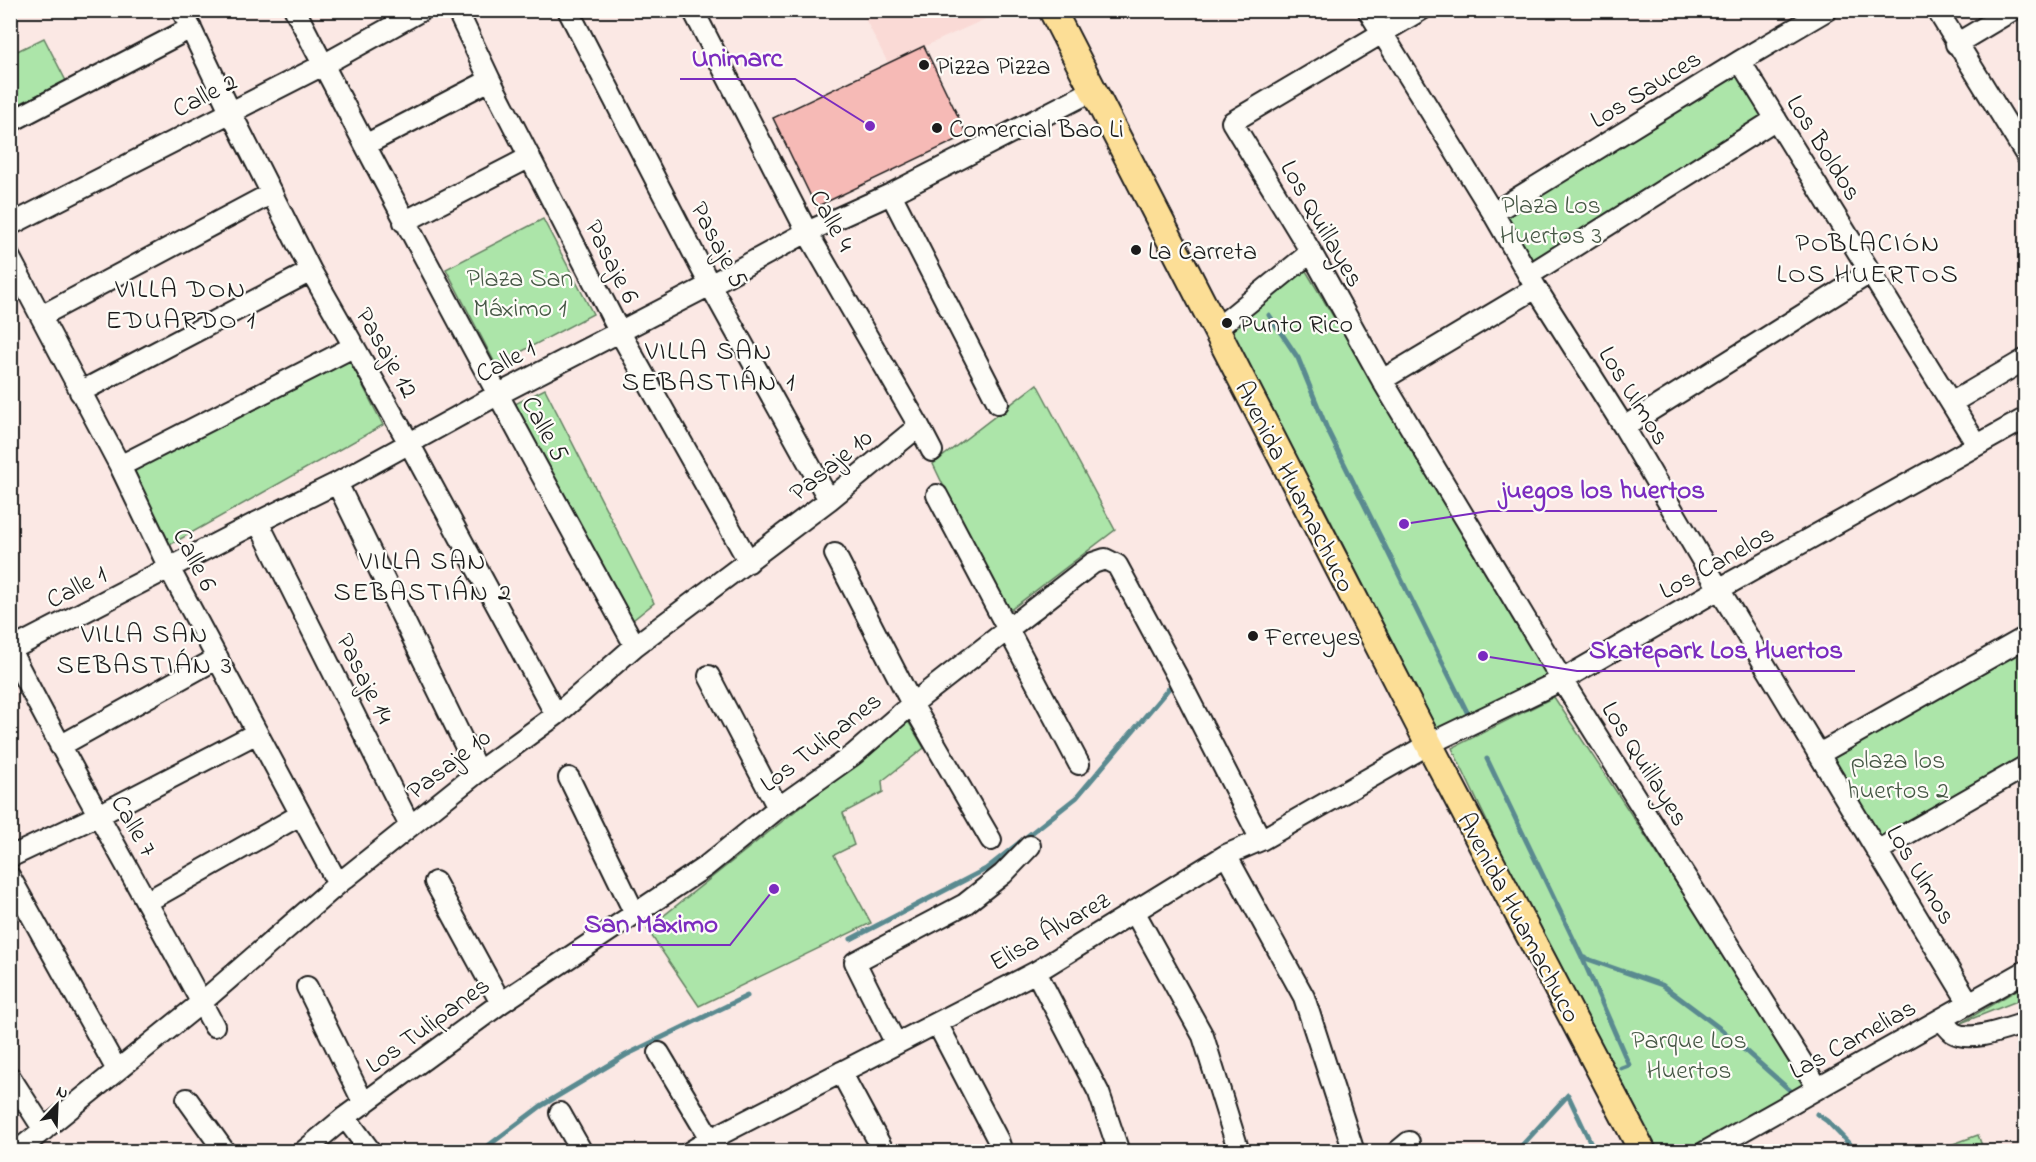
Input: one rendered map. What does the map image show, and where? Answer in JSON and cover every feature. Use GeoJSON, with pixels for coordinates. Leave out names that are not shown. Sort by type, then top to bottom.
{"type":"FeatureCollection","features":[{"type":"Feature","properties":{"kind":"main road","name":"Avenida Huamachuco"},"geometry":{"type":"LineString","coordinates":[[1052,10],[1429,744],[1643,1152]]}},
{"type":"Feature","properties":{"kind":"street","name":"Calle 5"},"geometry":{"type":"LineString","coordinates":[[295,10],[404,222],[635,646]]}},
{"type":"Feature","properties":{"kind":"street","name":"Calle 2"},"geometry":{"type":"LineString","coordinates":[[10,225],[323,65],[422,10]]}},
{"type":"Feature","properties":{"kind":"street","name":"Pasaje 6"},"geometry":{"type":"LineString","coordinates":[[457,10],[490,80],[619,331],[749,562]]}},
{"type":"Feature","properties":{"kind":"street","name":"Pasaje 5"},"geometry":{"type":"LineString","coordinates":[[568,10],[710,285],[830,500]]}},
{"type":"Feature","properties":{"kind":"street","name":"Calle 4"},"geometry":{"type":"LineString","coordinates":[[693,10],[807,232],[932,451]]}},
{"type":"Feature","properties":{"kind":"street","name":"Los Ulmos"},"geometry":{"type":"LineString","coordinates":[[1368,10],[1493,213],[1532,281],[1624,427],[1969,1003]]}},
{"type":"Feature","properties":{"kind":"street"},"geometry":{"type":"LineString","coordinates":[[1383,33],[1421,10]]}},
{"type":"Feature","properties":{"kind":"street","name":"Los Sauces"},"geometry":{"type":"LineString","coordinates":[[1493,213],[1827,10]]}},
{"type":"Feature","properties":{"kind":"street"},"geometry":{"type":"LineString","coordinates":[[1937,10],[1956,44],[2019,128],[2025,155]]}},
{"type":"Feature","properties":{"kind":"street"},"geometry":{"type":"LineString","coordinates":[[1956,44],[2013,10]]}},
{"type":"Feature","properties":{"kind":"street"},"geometry":{"type":"LineString","coordinates":[[10,122],[186,19]]}},
{"type":"Feature","properties":{"kind":"street","name":"Pasaje 12"},"geometry":{"type":"LineString","coordinates":[[186,19],[311,271],[409,443],[556,715]]}},
{"type":"Feature","properties":{"kind":"street","name":"Los Quillayes"},"geometry":{"type":"LineString","coordinates":[[1383,33],[1232,122],[1311,252],[1382,380],[1562,680],[1818,1088]]}},
{"type":"Feature","properties":{"kind":"street","name":"Los Boldos"},"geometry":{"type":"LineString","coordinates":[[1740,61],[1977,445]]}},
{"type":"Feature","properties":{"kind":"street"},"geometry":{"type":"LineString","coordinates":[[365,145],[490,80]]}},
{"type":"Feature","properties":{"kind":"street","name":"Calle 1"},"geometry":{"type":"LineString","coordinates":[[11,650],[337,483],[497,395],[807,232],[891,194],[1092,91]]}},
{"type":"Feature","properties":{"kind":"street"},"geometry":{"type":"LineString","coordinates":[[1382,380],[1776,119]]}},
{"type":"Feature","properties":{"kind":"street"},"geometry":{"type":"LineString","coordinates":[[404,222],[530,157]]}},
{"type":"Feature","properties":{"kind":"street"},"geometry":{"type":"LineString","coordinates":[[41,316],[272,193]]}},
{"type":"Feature","properties":{"kind":"street"},"geometry":{"type":"LineString","coordinates":[[891,194],[998,403]]}},
{"type":"Feature","properties":{"kind":"street"},"geometry":{"type":"LineString","coordinates":[[1215,330],[1311,252]]}},
{"type":"Feature","properties":{"kind":"street","name":"Calle 6"},"geometry":{"type":"LineString","coordinates":[[10,258],[120,466],[169,568],[338,884]]}},
{"type":"Feature","properties":{"kind":"street"},"geometry":{"type":"LineString","coordinates":[[80,392],[311,271]]}},
{"type":"Feature","properties":{"kind":"street"},"geometry":{"type":"LineString","coordinates":[[1624,427],[1871,272]]}},
{"type":"Feature","properties":{"kind":"street"},"geometry":{"type":"LineString","coordinates":[[120,466],[353,347]]}},
{"type":"Feature","properties":{"kind":"street"},"geometry":{"type":"LineString","coordinates":[[1952,404],[2025,359]]}},
{"type":"Feature","properties":{"kind":"street","name":"Los Canelos"},"geometry":{"type":"LineString","coordinates":[[1429,744],[1562,680],[1719,589],[2025,418]]}},
{"type":"Feature","properties":{"kind":"street","name":"Pasaje 10"},"geometry":{"type":"LineString","coordinates":[[16,1152],[202,1002],[338,884],[410,826],[478,772],[556,715],[635,646],[830,500],[919,426]]}},
{"type":"Feature","properties":{"kind":"street"},"geometry":{"type":"LineString","coordinates":[[337,483],[478,772]]}},
{"type":"Feature","properties":{"kind":"street"},"geometry":{"type":"LineString","coordinates":[[937,495],[1079,764]]}},
{"type":"Feature","properties":{"kind":"street","name":"Pasaje 14"},"geometry":{"type":"LineString","coordinates":[[258,522],[410,826]]}},
{"type":"Feature","properties":{"kind":"street"},"geometry":{"type":"LineString","coordinates":[[835,554],[912,704],[991,840]]}},
{"type":"Feature","properties":{"kind":"street","name":"Los Tulipanes"},"geometry":{"type":"LineString","coordinates":[[303,1152],[345,1118],[501,1003],[705,867],[778,808],[853,755],[912,704],[1093,563],[1105,559],[1117,565],[1261,840]]}},
{"type":"Feature","properties":{"kind":"street"},"geometry":{"type":"LineString","coordinates":[[1820,754],[2025,637]]}},
{"type":"Feature","properties":{"kind":"street","name":"Calle 7"},"geometry":{"type":"LineString","coordinates":[[11,650],[60,746],[148,901],[214,1026]]}},
{"type":"Feature","properties":{"kind":"street"},"geometry":{"type":"LineString","coordinates":[[60,746],[218,658]]}},
{"type":"Feature","properties":{"kind":"street"},"geometry":{"type":"LineString","coordinates":[[709,676],[778,808]]}},
{"type":"Feature","properties":{"kind":"street"},"geometry":{"type":"LineString","coordinates":[[10,857],[99,815],[257,733]]}},
{"type":"Feature","properties":{"kind":"street","name":"Elisa Álvarez"},"geometry":{"type":"LineString","coordinates":[[690,1152],[715,1145],[841,1072],[1036,972],[1226,855],[1261,840],[1429,744]]}},
{"type":"Feature","properties":{"kind":"street"},"geometry":{"type":"LineString","coordinates":[[1877,851],[2025,766]]}},
{"type":"Feature","properties":{"kind":"street"},"geometry":{"type":"LineString","coordinates":[[569,778],[635,914]]}},
{"type":"Feature","properties":{"kind":"street"},"geometry":{"type":"LineString","coordinates":[[148,901],[300,815]]}},
{"type":"Feature","properties":{"kind":"street"},"geometry":{"type":"LineString","coordinates":[[896,1044],[855,962],[965,904],[1003,874],[1030,846]]}},
{"type":"Feature","properties":{"kind":"street"},"geometry":{"type":"LineString","coordinates":[[1226,855],[1304,997],[1354,1152]]}},
{"type":"Feature","properties":{"kind":"street"},"geometry":{"type":"LineString","coordinates":[[10,877],[117,1070]]}},
{"type":"Feature","properties":{"kind":"street"},"geometry":{"type":"LineString","coordinates":[[435,882],[501,1003]]}},
{"type":"Feature","properties":{"kind":"street"},"geometry":{"type":"LineString","coordinates":[[1134,911],[1203,1036],[1239,1152]]}},
{"type":"Feature","properties":{"kind":"street","name":"Las Camelias"},"geometry":{"type":"LineString","coordinates":[[1705,1152],[2025,971]]}},
{"type":"Feature","properties":{"kind":"street"},"geometry":{"type":"LineString","coordinates":[[1036,972],[1099,1093],[1119,1152]]}},
{"type":"Feature","properties":{"kind":"street"},"geometry":{"type":"LineString","coordinates":[[306,987],[364,1104]]}},
{"type":"Feature","properties":{"kind":"street"},"geometry":{"type":"LineString","coordinates":[[1941,1019],[1952,1033],[1961,1036],[1993,1033],[2025,1023]]}},
{"type":"Feature","properties":{"kind":"street"},"geometry":{"type":"LineString","coordinates":[[937,1023],[998,1140],[1002,1152]]}},
{"type":"Feature","properties":{"kind":"street"},"geometry":{"type":"LineString","coordinates":[[659,1053],[715,1145]]}},
{"type":"Feature","properties":{"kind":"street"},"geometry":{"type":"LineString","coordinates":[[841,1072],[884,1152]]}},
{"type":"Feature","properties":{"kind":"street"},"geometry":{"type":"LineString","coordinates":[[10,1077],[44,1130]]}},
{"type":"Feature","properties":{"kind":"street"},"geometry":{"type":"LineString","coordinates":[[187,1099],[225,1152]]}},
{"type":"Feature","properties":{"kind":"street"},"geometry":{"type":"LineString","coordinates":[[560,1113],[582,1152]]}},
{"type":"Feature","properties":{"kind":"street"},"geometry":{"type":"LineString","coordinates":[[345,1118],[371,1152]]}},
{"type":"Feature","properties":{"kind":"shaded area"},"geometry":{"type":"Polygon","coordinates":[[[861,11],[1003,11],[888,63],[861,11]]]}},
{"type":"Feature","properties":{"kind":"green space"},"geometry":{"type":"Polygon","coordinates":[[[44,38],[66,81],[11,108],[11,54],[44,38]]]}},
{"type":"Feature","properties":{"kind":"green space","name":"Plaza Los Huertos 3"},"geometry":{"type":"Polygon","coordinates":[[[1738,73],[1764,116],[1532,263],[1505,216],[1738,73]]]}},
{"type":"Feature","properties":{"kind":"green space","name":"Plaza San Máximo 1"},"geometry":{"type":"Polygon","coordinates":[[[543,219],[593,314],[496,365],[446,269],[543,219]]]}},
{"type":"Feature","properties":{"kind":"green space"},"geometry":{"type":"Polygon","coordinates":[[[1300,261],[1552,680],[1439,733],[1315,490],[1220,329],[1300,261]]]}},
{"type":"Feature","properties":{"kind":"green space"},"geometry":{"type":"Polygon","coordinates":[[[348,357],[383,425],[168,546],[132,469],[348,357]]]}},
{"type":"Feature","properties":{"kind":"green space"},"geometry":{"type":"Polygon","coordinates":[[[1037,384],[1115,530],[1005,614],[933,464],[1037,384]]]}},
{"type":"Feature","properties":{"kind":"green space"},"geometry":{"type":"Polygon","coordinates":[[[545,389],[654,603],[629,623],[515,404],[545,389]]]}},
{"type":"Feature","properties":{"kind":"green space","name":"plaza los huertos 2"},"geometry":{"type":"Polygon","coordinates":[[[2025,648],[2025,755],[1880,839],[1832,757],[2025,648]]]}},
{"type":"Feature","properties":{"kind":"green space","name":"Parque Los Huertos"},"geometry":{"type":"Polygon","coordinates":[[[1554,697],[1809,1085],[1690,1151],[1644,1151],[1452,748],[1554,697]]]}},
{"type":"Feature","properties":{"kind":"green space"},"geometry":{"type":"Polygon","coordinates":[[[908,721],[924,748],[882,781],[883,792],[843,813],[854,845],[834,855],[871,923],[699,1006],[647,929],[908,721]]]}},
{"type":"Feature","properties":{"kind":"green space"},"geometry":{"type":"Polygon","coordinates":[[[2025,985],[2025,998],[1961,1023],[2025,985]]]}},
{"type":"Feature","properties":{"kind":"green space"},"geometry":{"type":"Polygon","coordinates":[[[1978,1135],[1984,1151],[1934,1151],[1978,1135]]]}},
{"type":"Feature","properties":{"kind":"building"},"geometry":{"type":"Polygon","coordinates":[[[924,46],[967,135],[816,207],[773,118],[924,46]]]}},
{"type":"Feature","properties":{"kind":"waterway"},"geometry":{"type":"LineString","coordinates":[[1269,315],[1298,358],[1327,429],[1470,718]]}},
{"type":"Feature","properties":{"kind":"waterway"},"geometry":{"type":"LineString","coordinates":[[851,939],[986,869],[1077,797],[1175,681]]}},
{"type":"Feature","properties":{"kind":"waterway"},"geometry":{"type":"LineString","coordinates":[[1487,759],[1582,957],[1629,1065],[1621,1068]]}},
{"type":"Feature","properties":{"kind":"waterway"},"geometry":{"type":"LineString","coordinates":[[1582,957],[1662,985],[1722,1030],[1793,1093]]}},
{"type":"Feature","properties":{"kind":"waterway"},"geometry":{"type":"LineString","coordinates":[[480,1152],[541,1106],[626,1055],[747,996]]}},
{"type":"Feature","properties":{"kind":"waterway"},"geometry":{"type":"LineString","coordinates":[[1516,1152],[1568,1095],[1595,1152]]}},
{"type":"Feature","properties":{"kind":"waterway"},"geometry":{"type":"LineString","coordinates":[[1817,1114],[1827,1121],[1857,1152]]}},
{"type":"Feature","properties":{"kind":"place","name":"Pizza Pizza"},"geometry":{"type":"Point","coordinates":[924,65]}},
{"type":"Feature","properties":{"kind":"place","name":"Unimarc"},"geometry":{"type":"Point","coordinates":[870,126]}},
{"type":"Feature","properties":{"kind":"place","name":"Comercial Bao Li"},"geometry":{"type":"Point","coordinates":[937,128]}},
{"type":"Feature","properties":{"kind":"place","name":"La Carreta"},"geometry":{"type":"Point","coordinates":[1136,250]}},
{"type":"Feature","properties":{"kind":"place","name":"Punto Rico"},"geometry":{"type":"Point","coordinates":[1227,323]}},
{"type":"Feature","properties":{"kind":"place","name":"juegos los huertos"},"geometry":{"type":"Point","coordinates":[1404,524]}},
{"type":"Feature","properties":{"kind":"place","name":"Ferreyes"},"geometry":{"type":"Point","coordinates":[1253,636]}},
{"type":"Feature","properties":{"kind":"place","name":"Skatepark Los Huertos"},"geometry":{"type":"Point","coordinates":[1483,656]}},
{"type":"Feature","properties":{"kind":"place","name":"San Máximo"},"geometry":{"type":"Point","coordinates":[774,889]}},
{"type":"Feature","properties":{"kind":"district","name":"POBLACIÓN LOS HUERTOS"},"geometry":{"type":"Point","coordinates":[1868,258]}},
{"type":"Feature","properties":{"kind":"district","name":"VILLA DON EDUARDO 1"},"geometry":{"type":"Point","coordinates":[181,304]}},
{"type":"Feature","properties":{"kind":"district","name":"VILLA SAN SEBASTIÁN 1"},"geometry":{"type":"Point","coordinates":[709,366]}},
{"type":"Feature","properties":{"kind":"district","name":"VILLA SAN SEBASTIÁN 2"},"geometry":{"type":"Point","coordinates":[423,576]}},
{"type":"Feature","properties":{"kind":"district","name":"VILLA SAN SEBASTIÁN 3"},"geometry":{"type":"Point","coordinates":[145,648]}}]}
